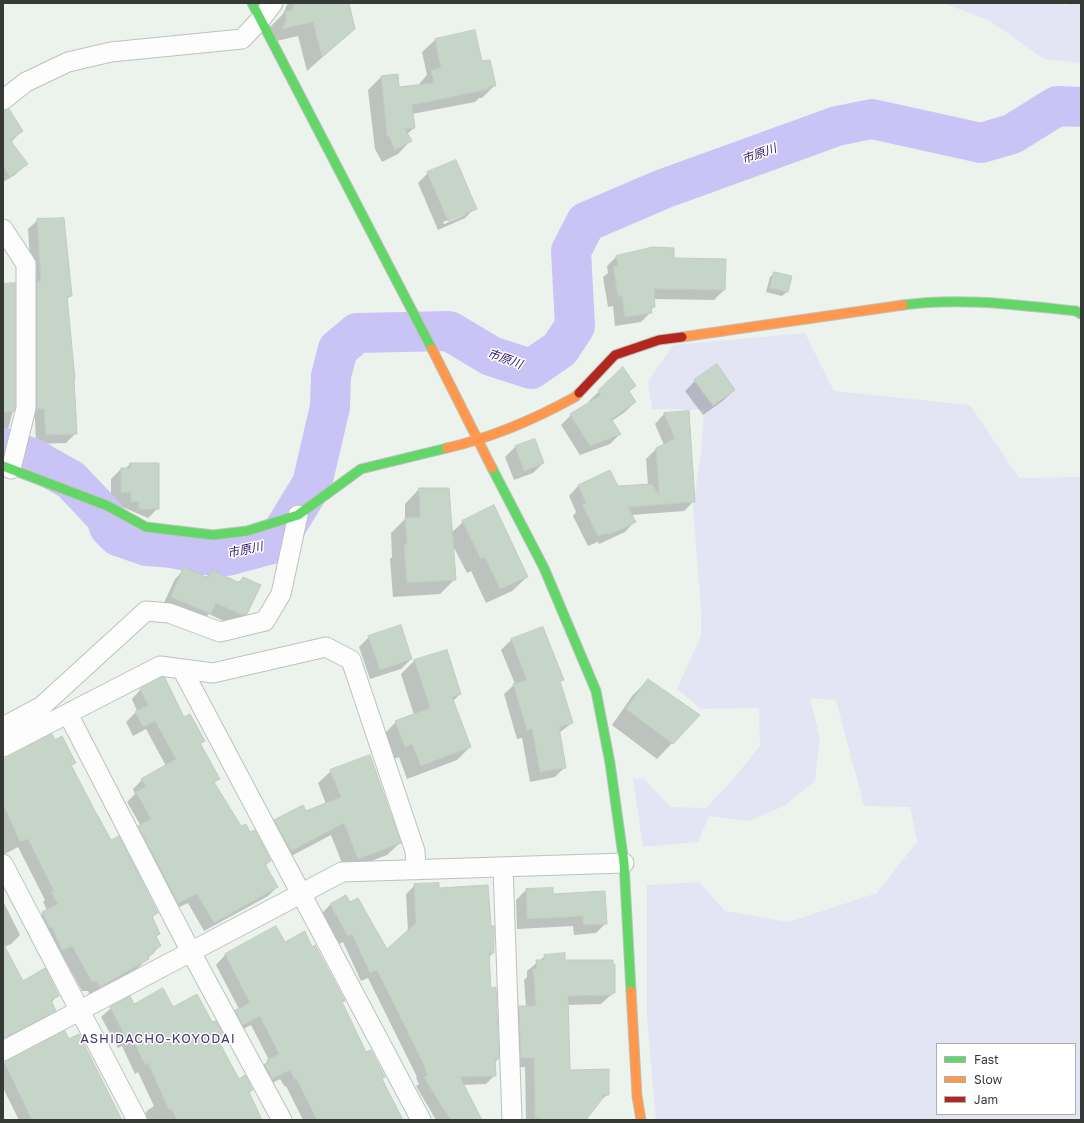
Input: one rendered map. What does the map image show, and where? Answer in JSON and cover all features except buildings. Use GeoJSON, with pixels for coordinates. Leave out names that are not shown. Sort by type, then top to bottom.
{"type":"FeatureCollection","features":[{"type":"Feature","properties":{"kind":"street"},"geometry":{"type":"LineString","coordinates":[[252,3],[428,340],[478,441],[544,568],[596,691],[610,763],[624,863],[637,1096],[641,1120]]}},
{"type":"Feature","properties":{"kind":"street"},"geometry":{"type":"LineString","coordinates":[[3,100],[26,82],[68,62],[111,52],[242,39],[260,20],[273,3]]}},
{"type":"Feature","properties":{"kind":"street"},"geometry":{"type":"LineString","coordinates":[[3,229],[26,264],[26,408],[7,468],[108,506],[146,527],[212,535],[247,531],[298,515],[361,469],[478,441],[535,419],[575,397],[615,355],[659,340],[931,301],[985,302],[1076,311],[1081,314]]}},
{"type":"Feature","properties":{"kind":"street"},"geometry":{"type":"LineString","coordinates":[[3,727],[42,706],[146,611],[169,613],[220,632],[265,621],[281,594],[298,515]]}},
{"type":"Feature","properties":{"kind":"street"},"geometry":{"type":"LineString","coordinates":[[3,747],[160,666],[213,673],[326,647],[351,660],[415,851],[416,870]]}},
{"type":"Feature","properties":{"kind":"street"},"geometry":{"type":"LineString","coordinates":[[182,669],[422,1120]]}},
{"type":"Feature","properties":{"kind":"street"},"geometry":{"type":"LineString","coordinates":[[68,714],[191,952],[282,1120]]}},
{"type":"Feature","properties":{"kind":"street"},"geometry":{"type":"LineString","coordinates":[[3,1051],[342,872],[624,863]]}},
{"type":"Feature","properties":{"kind":"street"},"geometry":{"type":"LineString","coordinates":[[3,864],[137,1120]]}},
{"type":"Feature","properties":{"kind":"street"},"geometry":{"type":"LineString","coordinates":[[503,867],[512,1120]]}},
{"type":"Feature","properties":{"kind":"shaded area"},"geometry":{"type":"Polygon","coordinates":[[[943,3],[1061,3],[1065,6],[1068,3],[1081,3],[1081,63],[1044,59],[990,21],[943,3]]]}},
{"type":"Feature","properties":{"kind":"shaded area"},"geometry":{"type":"Polygon","coordinates":[[[805,333],[834,391],[970,405],[1019,478],[1081,477],[1081,1120],[656,1120],[647,1018],[647,885],[699,882],[725,911],[789,922],[877,893],[917,842],[910,807],[864,806],[836,700],[810,698],[820,738],[815,781],[784,806],[749,821],[709,816],[698,842],[643,847],[633,778],[644,779],[671,807],[706,808],[729,784],[760,746],[759,708],[701,709],[677,689],[701,636],[701,612],[693,507],[701,454],[704,410],[652,409],[648,382],[673,345],[805,333]]]}},
{"type":"Feature","properties":{"kind":"waterway","name":"市原川"},"geometry":{"type":"LineString","coordinates":[[3,448],[32,458],[71,480],[106,517],[109,527],[118,536],[147,546],[173,548],[203,555],[227,556],[276,543],[312,484],[330,407],[331,376],[338,349],[357,333],[449,331],[491,356],[531,369],[560,349],[575,326],[571,251],[586,222],[663,189],[837,126],[872,119],[981,143],[1012,134],[1057,106],[1081,107]]}},
{"type":"Feature","properties":{"kind":"traffic: fast"},"geometry":{"type":"LineString","coordinates":[[252,3],[432,349]]}},
{"type":"Feature","properties":{"kind":"traffic: fast"},"geometry":{"type":"LineString","coordinates":[[903,305],[946,302],[990,303],[1076,311],[1081,314]]}},
{"type":"Feature","properties":{"kind":"traffic: fast"},"geometry":{"type":"LineString","coordinates":[[3,466],[108,506],[146,527],[213,535],[247,531],[298,515],[361,469],[447,448]]}},
{"type":"Feature","properties":{"kind":"traffic: fast"},"geometry":{"type":"LineString","coordinates":[[492,468],[544,568],[596,691],[610,763],[624,863],[631,991]]}},
{"type":"Feature","properties":{"kind":"traffic: slow"},"geometry":{"type":"LineString","coordinates":[[682,337],[903,305]]}},
{"type":"Feature","properties":{"kind":"traffic: slow"},"geometry":{"type":"LineString","coordinates":[[432,349],[492,468]]}},
{"type":"Feature","properties":{"kind":"traffic: slow"},"geometry":{"type":"LineString","coordinates":[[447,448],[481,439],[513,427],[575,397],[579,393]]}},
{"type":"Feature","properties":{"kind":"traffic: slow"},"geometry":{"type":"LineString","coordinates":[[631,991],[637,1096],[641,1120]]}},
{"type":"Feature","properties":{"kind":"traffic: jam"},"geometry":{"type":"LineString","coordinates":[[579,393],[615,355],[659,340],[682,337]]}},
{"type":"Feature","properties":{"kind":"district","name":"ASHIDACHO-KOYODAI"},"geometry":{"type":"Point","coordinates":[158,1039]}}]}
